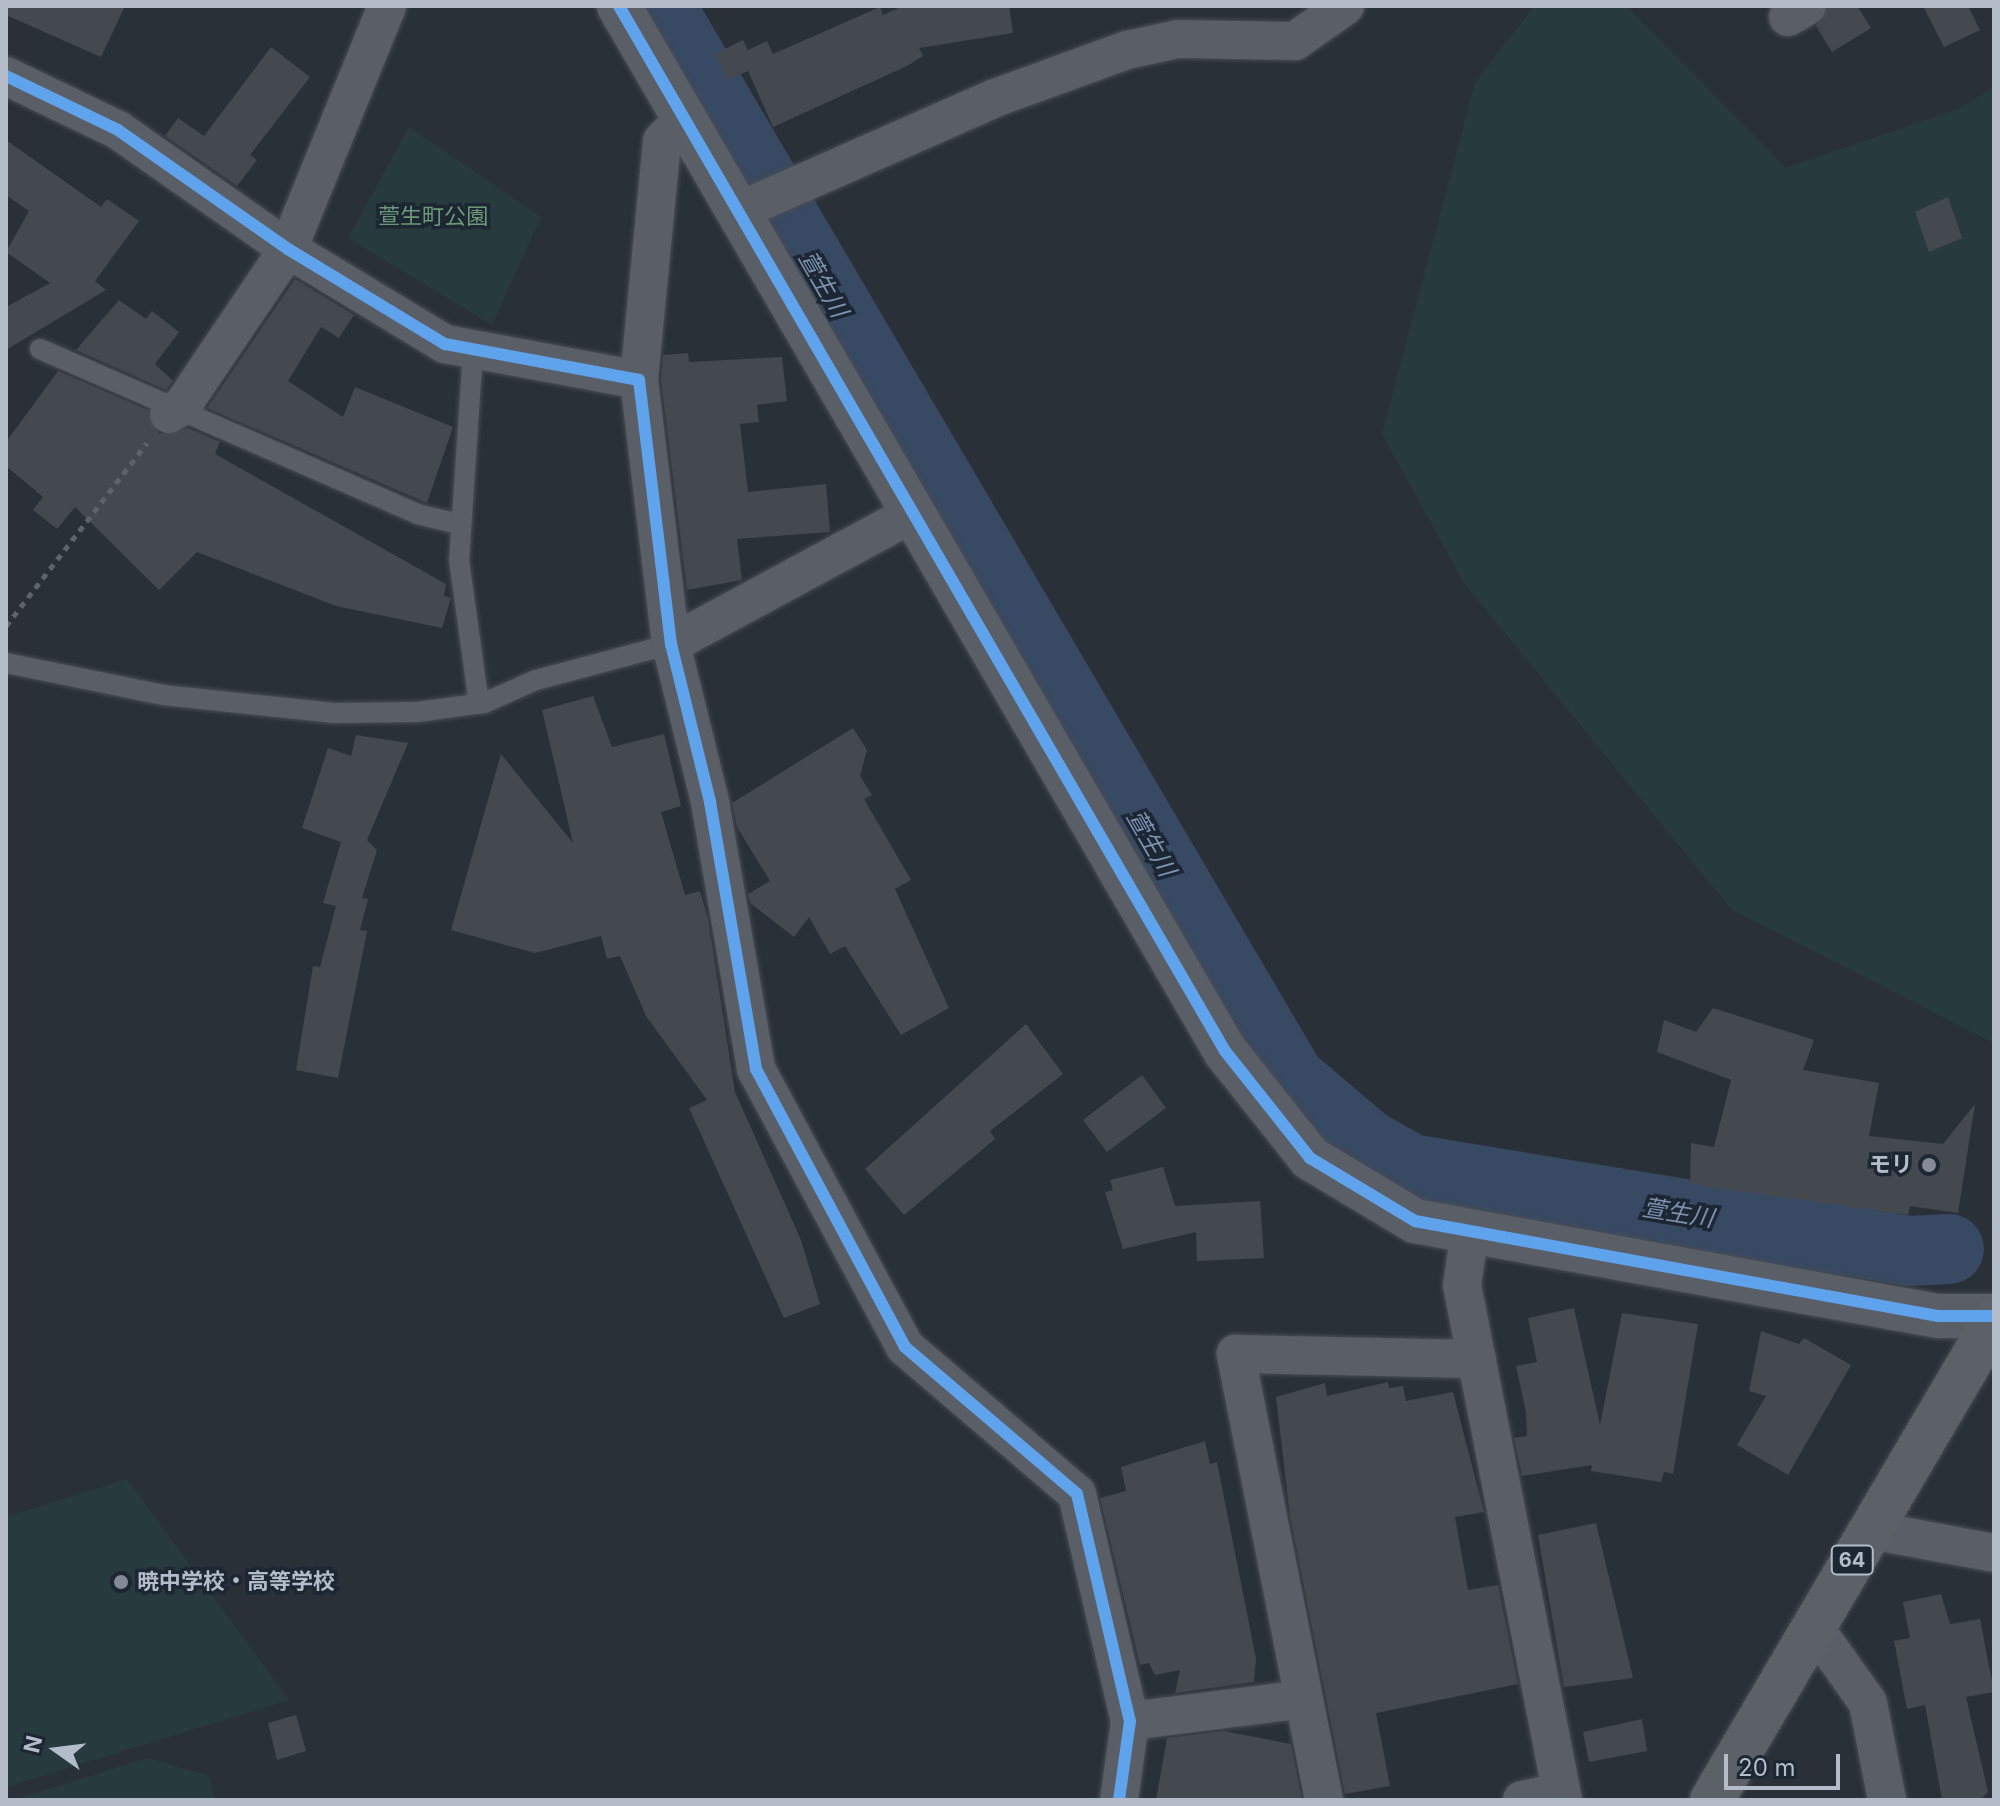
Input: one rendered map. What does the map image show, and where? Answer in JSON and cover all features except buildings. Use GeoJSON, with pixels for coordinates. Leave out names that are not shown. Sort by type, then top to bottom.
{"type":"FeatureCollection","features":[{"type":"Feature","properties":{"kind":"main road","name":"64"},"geometry":{"type":"LineString","coordinates":[[1712,1800],[1994,1318]]}},
{"type":"Feature","properties":{"kind":"street"},"geometry":{"type":"LineString","coordinates":[[172,413],[288,249],[387,6]]}},
{"type":"Feature","properties":{"kind":"street"},"geometry":{"type":"LineString","coordinates":[[619,6],[685,117],[766,198],[915,512],[1257,1101],[1310,1158],[1364,1194],[1415,1221],[1938,1316],[1994,1318]]}},
{"type":"Feature","properties":{"kind":"street"},"geometry":{"type":"LineString","coordinates":[[766,198],[1127,50],[1178,39],[1295,41],[1345,6]]}},
{"type":"Feature","properties":{"kind":"street"},"geometry":{"type":"LineString","coordinates":[[6,76],[118,130],[288,249],[445,344],[639,380]]}},
{"type":"Feature","properties":{"kind":"street"},"geometry":{"type":"LineString","coordinates":[[685,117],[662,141],[639,380],[671,644],[710,802],[744,1026],[772,1110],[905,1347],[1077,1494],[1130,1721],[1119,1800]]}},
{"type":"Feature","properties":{"kind":"street"},"geometry":{"type":"LineString","coordinates":[[671,644],[915,512]]}},
{"type":"Feature","properties":{"kind":"street"},"geometry":{"type":"LineString","coordinates":[[1470,1231],[1462,1285],[1562,1796],[1522,1800]]}},
{"type":"Feature","properties":{"kind":"street"},"geometry":{"type":"LineString","coordinates":[[1324,1800],[1236,1354],[1477,1359]]}},
{"type":"Feature","properties":{"kind":"street"},"geometry":{"type":"LineString","coordinates":[[1870,1530],[1994,1553]]}},
{"type":"Feature","properties":{"kind":"street"},"geometry":{"type":"LineString","coordinates":[[1814,1627],[1868,1703],[1887,1800]]}},
{"type":"Feature","properties":{"kind":"street"},"geometry":{"type":"LineString","coordinates":[[1130,1721],[1303,1699]]}},
{"type":"Feature","properties":{"kind":"lane"},"geometry":{"type":"LineString","coordinates":[[40,349],[172,413],[417,514],[459,524]]}},
{"type":"Feature","properties":{"kind":"lane"},"geometry":{"type":"LineString","coordinates":[[473,351],[459,524],[464,628],[479,704]]}},
{"type":"Feature","properties":{"kind":"lane"},"geometry":{"type":"LineString","coordinates":[[6,663],[163,695],[319,711],[479,704],[671,644]]}},
{"type":"Feature","properties":{"kind":"path"},"geometry":{"type":"LineString","coordinates":[[6,626],[172,413]]}},
{"type":"Feature","properties":{"kind":"green space"},"geometry":{"type":"Polygon","coordinates":[[[1534,6],[1626,6],[1786,168],[1958,109],[1994,87],[1994,1043],[1731,909],[1464,583],[1382,434],[1475,83],[1534,6]]]}},
{"type":"Feature","properties":{"kind":"green space","name":"萱生町公園"},"geometry":{"type":"Polygon","coordinates":[[[409,127],[541,217],[492,325],[348,238],[409,127]]]}},
{"type":"Feature","properties":{"kind":"green space"},"geometry":{"type":"Polygon","coordinates":[[[127,1479],[289,1700],[6,1787],[6,1517],[127,1479]]]}},
{"type":"Feature","properties":{"kind":"green space"},"geometry":{"type":"Polygon","coordinates":[[[147,1758],[208,1775],[216,1800],[14,1800],[147,1758]]]}},
{"type":"Feature","properties":{"kind":"waterway","name":"萱生川"},"geometry":{"type":"LineString","coordinates":[[660,6],[1290,1079],[1366,1144],[1411,1169],[1909,1251],[1949,1249]]}},
{"type":"Feature","properties":{"kind":"cycle path"},"geometry":{"type":"LineString","coordinates":[[619,6],[1225,1051],[1310,1158],[1415,1221],[1938,1316],[1994,1316]]}},
{"type":"Feature","properties":{"kind":"cycle path"},"geometry":{"type":"LineString","coordinates":[[6,76],[118,130],[288,249],[445,344],[639,380],[671,644],[710,802],[756,1069],[905,1347],[1077,1494],[1130,1721],[1119,1800]]}},
{"type":"Feature","properties":{"kind":"place","name":"モリ"},"geometry":{"type":"Point","coordinates":[1929,1165]}},
{"type":"Feature","properties":{"kind":"place","name":"暁中学校・高等学校"},"geometry":{"type":"Point","coordinates":[121,1582]}}]}
